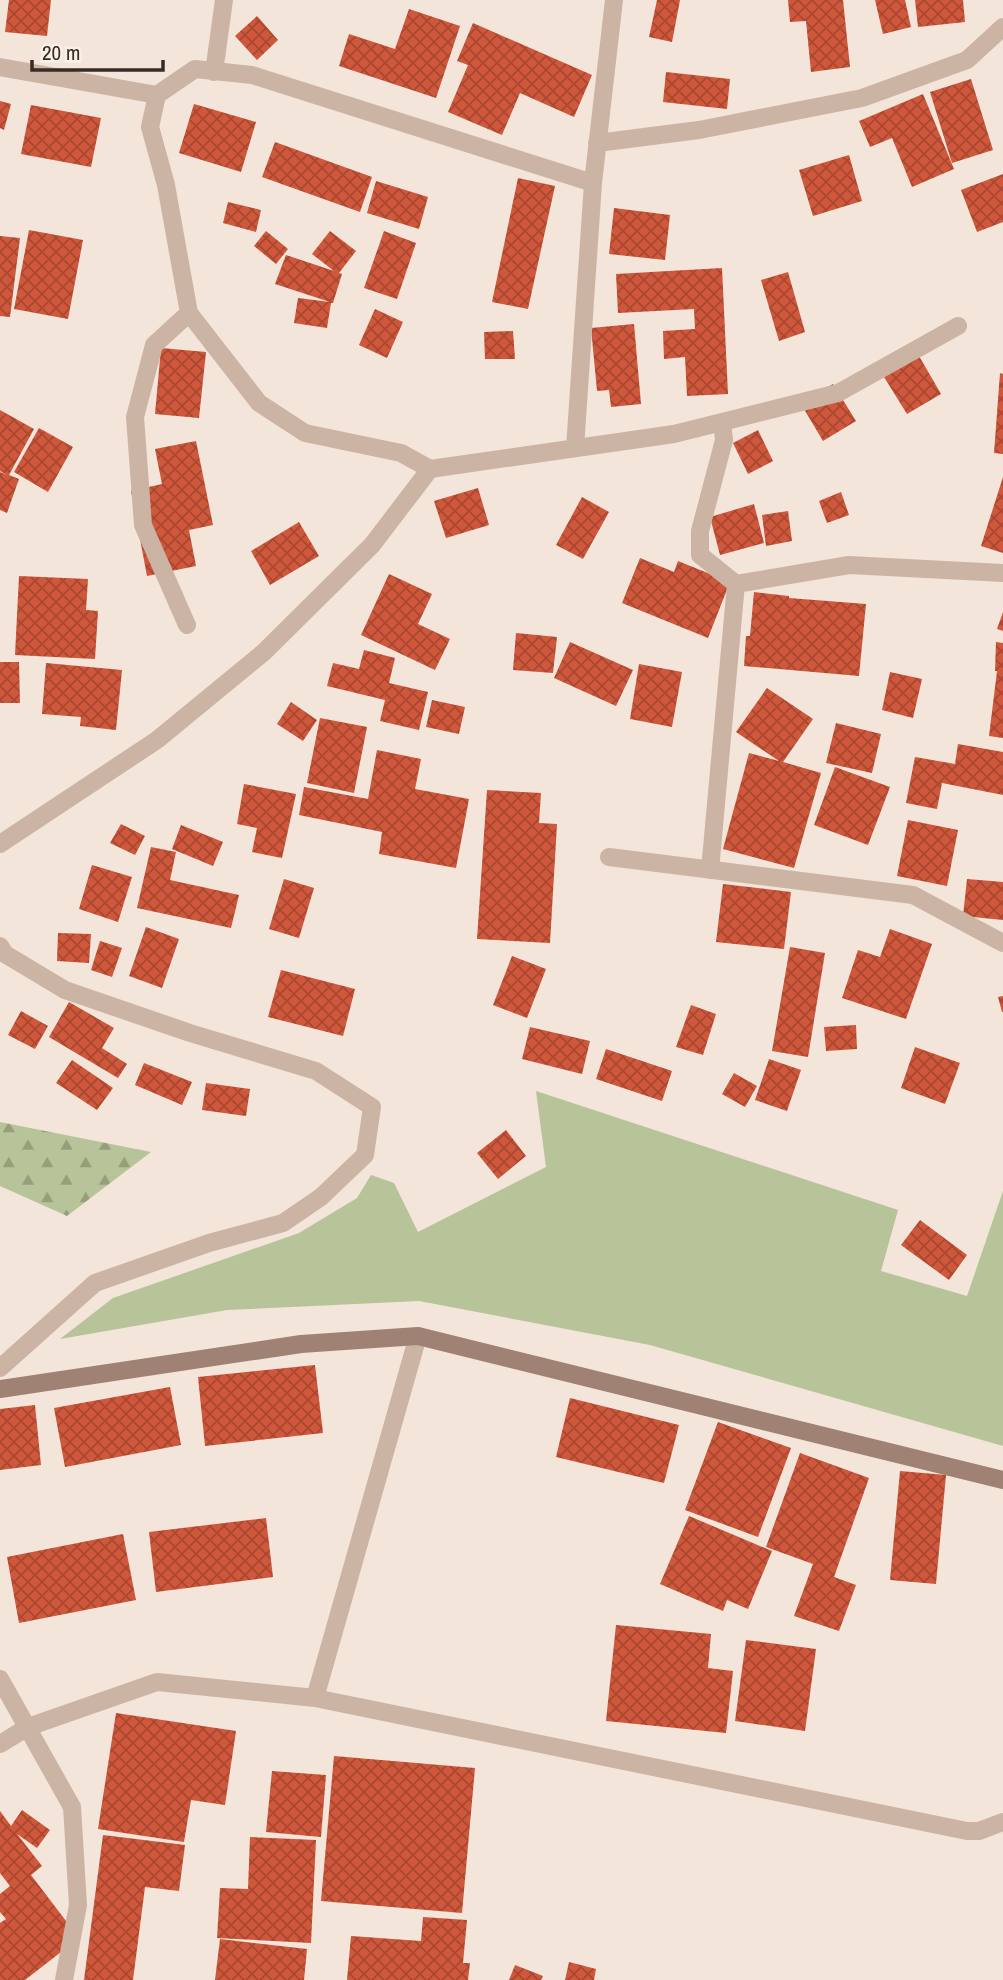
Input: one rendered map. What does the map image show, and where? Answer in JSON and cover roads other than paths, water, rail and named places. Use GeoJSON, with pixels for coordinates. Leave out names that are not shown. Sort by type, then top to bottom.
{"type":"FeatureCollection","features":[{"type":"Feature","properties":{"kind":"street"},"geometry":{"type":"LineString","coordinates":[[214,72],[224,0]]}},
{"type":"Feature","properties":{"kind":"street"},"geometry":{"type":"LineString","coordinates":[[575,448],[593,183],[614,0]]}},
{"type":"Feature","properties":{"kind":"street"},"geometry":{"type":"LineString","coordinates":[[597,143],[699,130],[862,98],[967,60],[1003,27]]}},
{"type":"Feature","properties":{"kind":"street"},"geometry":{"type":"LineString","coordinates":[[0,67],[157,95]]}},
{"type":"Feature","properties":{"kind":"street"},"geometry":{"type":"LineString","coordinates":[[593,183],[252,75],[195,69],[157,95],[150,127],[166,185],[189,313],[259,402],[305,433],[401,453],[430,469],[674,434],[838,393],[958,326]]}},
{"type":"Feature","properties":{"kind":"street"},"geometry":{"type":"LineString","coordinates":[[187,625],[143,525],[135,417],[154,345],[189,313]]}},
{"type":"Feature","properties":{"kind":"street"},"geometry":{"type":"LineString","coordinates":[[722,422],[724,440],[700,531],[700,555],[736,584],[849,565],[1003,573]]}},
{"type":"Feature","properties":{"kind":"street"},"geometry":{"type":"LineString","coordinates":[[0,844],[157,740],[264,652],[372,545],[430,469]]}},
{"type":"Feature","properties":{"kind":"street"},"geometry":{"type":"LineString","coordinates":[[710,870],[736,584]]}},
{"type":"Feature","properties":{"kind":"street"},"geometry":{"type":"LineString","coordinates":[[609,857],[913,895],[1003,943]]}},
{"type":"Feature","properties":{"kind":"street"},"geometry":{"type":"LineString","coordinates":[[0,946],[5,954],[65,989],[190,1033],[316,1071],[372,1107],[365,1155],[321,1197],[283,1223],[209,1243],[95,1283],[0,1368]]}},
{"type":"Feature","properties":{"kind":"street"},"geometry":{"type":"LineString","coordinates":[[0,1389],[301,1344],[418,1336],[1003,1479]]}},
{"type":"Feature","properties":{"kind":"street"},"geometry":{"type":"LineString","coordinates":[[315,1698],[418,1336]]}},
{"type":"Feature","properties":{"kind":"street"},"geometry":{"type":"LineString","coordinates":[[0,1679],[72,1807],[78,1905],[64,1980]]}},
{"type":"Feature","properties":{"kind":"street"},"geometry":{"type":"LineString","coordinates":[[0,1744],[28,1727],[157,1682],[315,1698],[967,1831],[979,1831],[1003,1822]]}}]}
